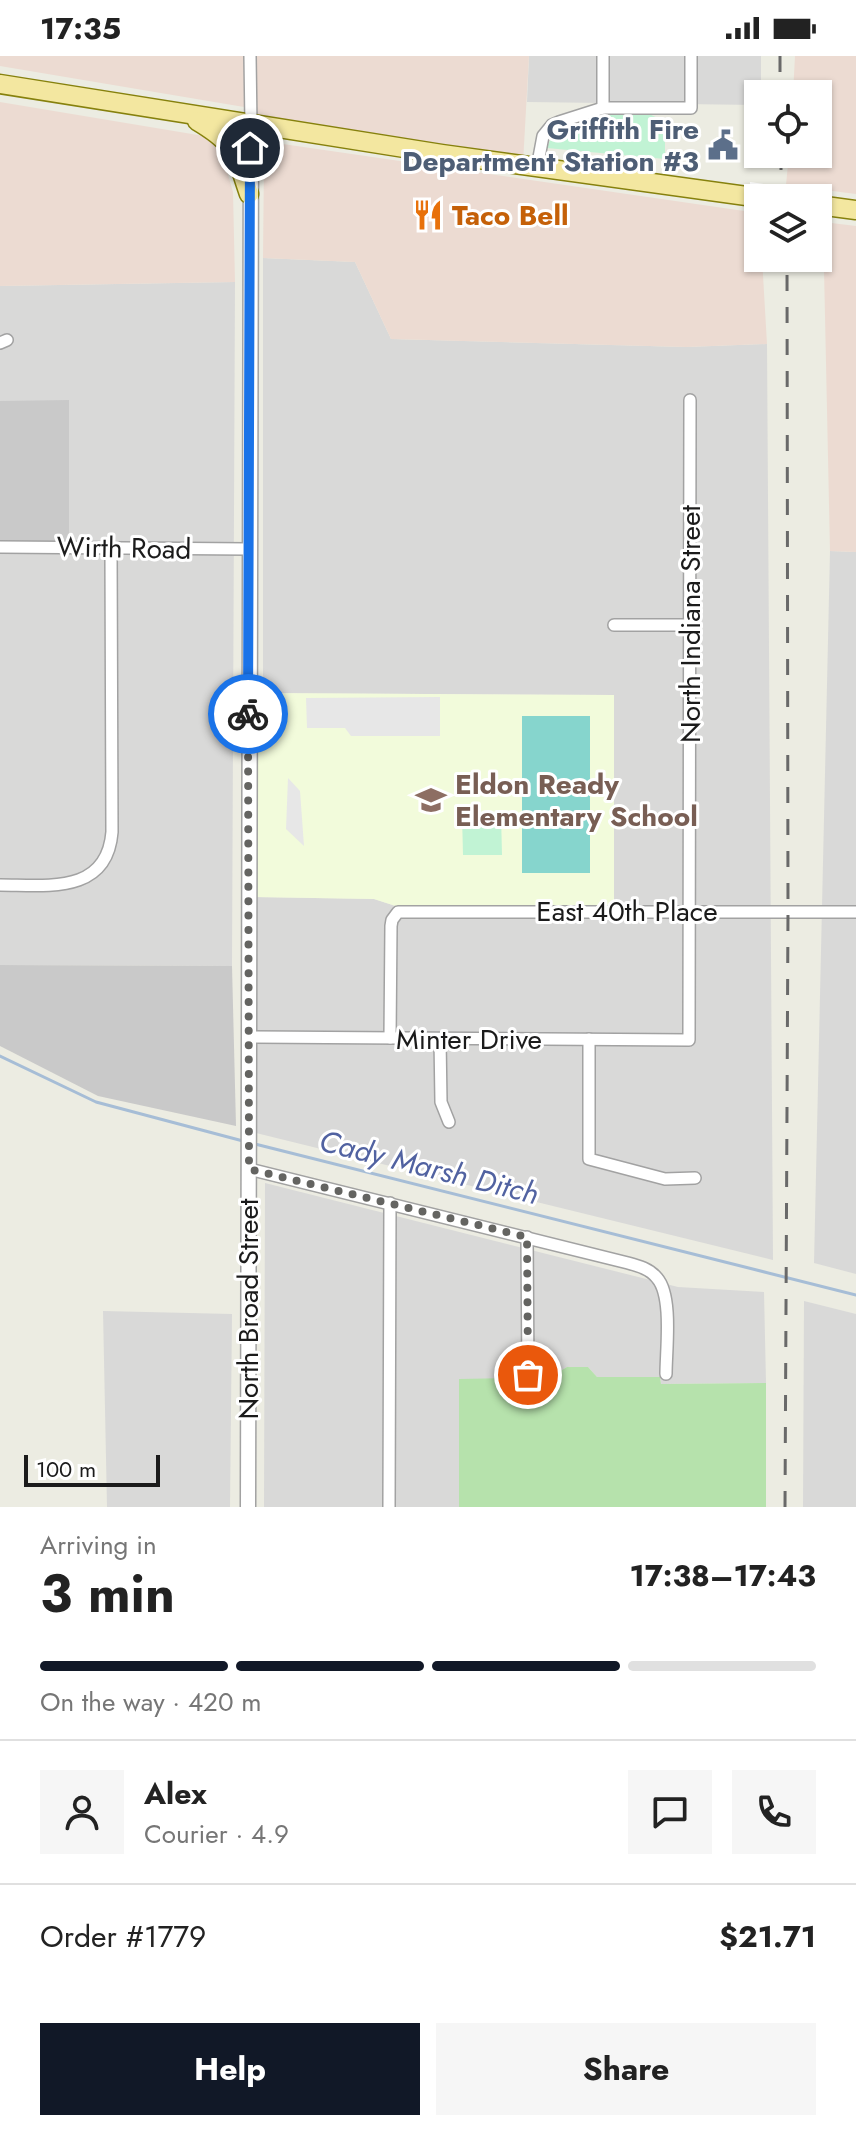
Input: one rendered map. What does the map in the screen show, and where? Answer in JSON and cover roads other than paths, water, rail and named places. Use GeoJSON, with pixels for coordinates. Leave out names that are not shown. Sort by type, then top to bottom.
{"type":"FeatureCollection","features":[{"type":"Feature","properties":{"kind":"main road"},"geometry":{"type":"LineString","coordinates":[[0,84],[537,168],[744,196]]}},
{"type":"Feature","properties":{"kind":"main road"},"geometry":{"type":"LineString","coordinates":[[184,114],[222,135],[233,148],[249,194]]}},
{"type":"Feature","properties":{"kind":"main road"},"geometry":{"type":"LineString","coordinates":[[832,207],[856,210]]}},
{"type":"Feature","properties":{"kind":"street","name":"North Broad Street"},"geometry":{"type":"LineString","coordinates":[[248,1507],[250,56]]}},
{"type":"Feature","properties":{"kind":"street"},"geometry":{"type":"LineString","coordinates":[[603,56],[603,108]]}},
{"type":"Feature","properties":{"kind":"street"},"geometry":{"type":"LineString","coordinates":[[537,168],[541,140],[546,131],[559,122],[603,108],[691,108],[691,56]]}},
{"type":"Feature","properties":{"kind":"street","name":"North Indiana Street"},"geometry":{"type":"LineString","coordinates":[[689,1040],[690,400]]}},
{"type":"Feature","properties":{"kind":"street","name":"Wirth Road"},"geometry":{"type":"LineString","coordinates":[[0,547],[248,549]]}},
{"type":"Feature","properties":{"kind":"street"},"geometry":{"type":"LineString","coordinates":[[0,885],[73,883],[100,865],[108,851],[112,832],[111,549]]}},
{"type":"Feature","properties":{"kind":"street"},"geometry":{"type":"LineString","coordinates":[[614,625],[690,625]]}},
{"type":"Feature","properties":{"kind":"street","name":"East 40th Place"},"geometry":{"type":"LineString","coordinates":[[390,1038],[391,926],[398,912],[856,912]]}},
{"type":"Feature","properties":{"kind":"street","name":"Minter Drive"},"geometry":{"type":"LineString","coordinates":[[248,1037],[689,1040]]}},
{"type":"Feature","properties":{"kind":"street"},"geometry":{"type":"LineString","coordinates":[[440,1039],[441,1102],[449,1122]]}},
{"type":"Feature","properties":{"kind":"street"},"geometry":{"type":"LineString","coordinates":[[589,1039],[589,1159],[665,1179],[695,1178]]}},
{"type":"Feature","properties":{"kind":"street"},"geometry":{"type":"LineString","coordinates":[[249,1161],[390,1203],[647,1270],[659,1280],[666,1300],[666,1374]]}},
{"type":"Feature","properties":{"kind":"street"},"geometry":{"type":"LineString","coordinates":[[389,1507],[390,1203]]}},
{"type":"Feature","properties":{"kind":"street"},"geometry":{"type":"LineString","coordinates":[[527,1237],[528,1375]]}},
{"type":"Feature","properties":{"kind":"waterway","name":"Cady Marsh Ditch"},"geometry":{"type":"LineString","coordinates":[[0,1056],[96,1102],[243,1141]]}},
{"type":"Feature","properties":{"kind":"waterway","name":"Cady Marsh Ditch"},"geometry":{"type":"LineString","coordinates":[[255,1144],[856,1295]]}},
{"type":"Feature","properties":{"kind":"railway"},"geometry":{"type":"LineString","coordinates":[[780,56],[780,80]]}},
{"type":"Feature","properties":{"kind":"railway"},"geometry":{"type":"LineString","coordinates":[[781,168],[781,184]]}},
{"type":"Feature","properties":{"kind":"railway"},"geometry":{"type":"LineString","coordinates":[[785,1507],[787,272]]}},
{"type":"Feature","properties":{"kind":"place","name":"Griffith Fire Department Station #3"},"geometry":{"type":"Point","coordinates":[723,145]}},
{"type":"Feature","properties":{"kind":"place","name":"Taco Bell"},"geometry":{"type":"Point","coordinates":[428,215]}},
{"type":"Feature","properties":{"kind":"place","name":"Eldon Ready Elementary School"},"geometry":{"type":"Point","coordinates":[431,800]}}]}
